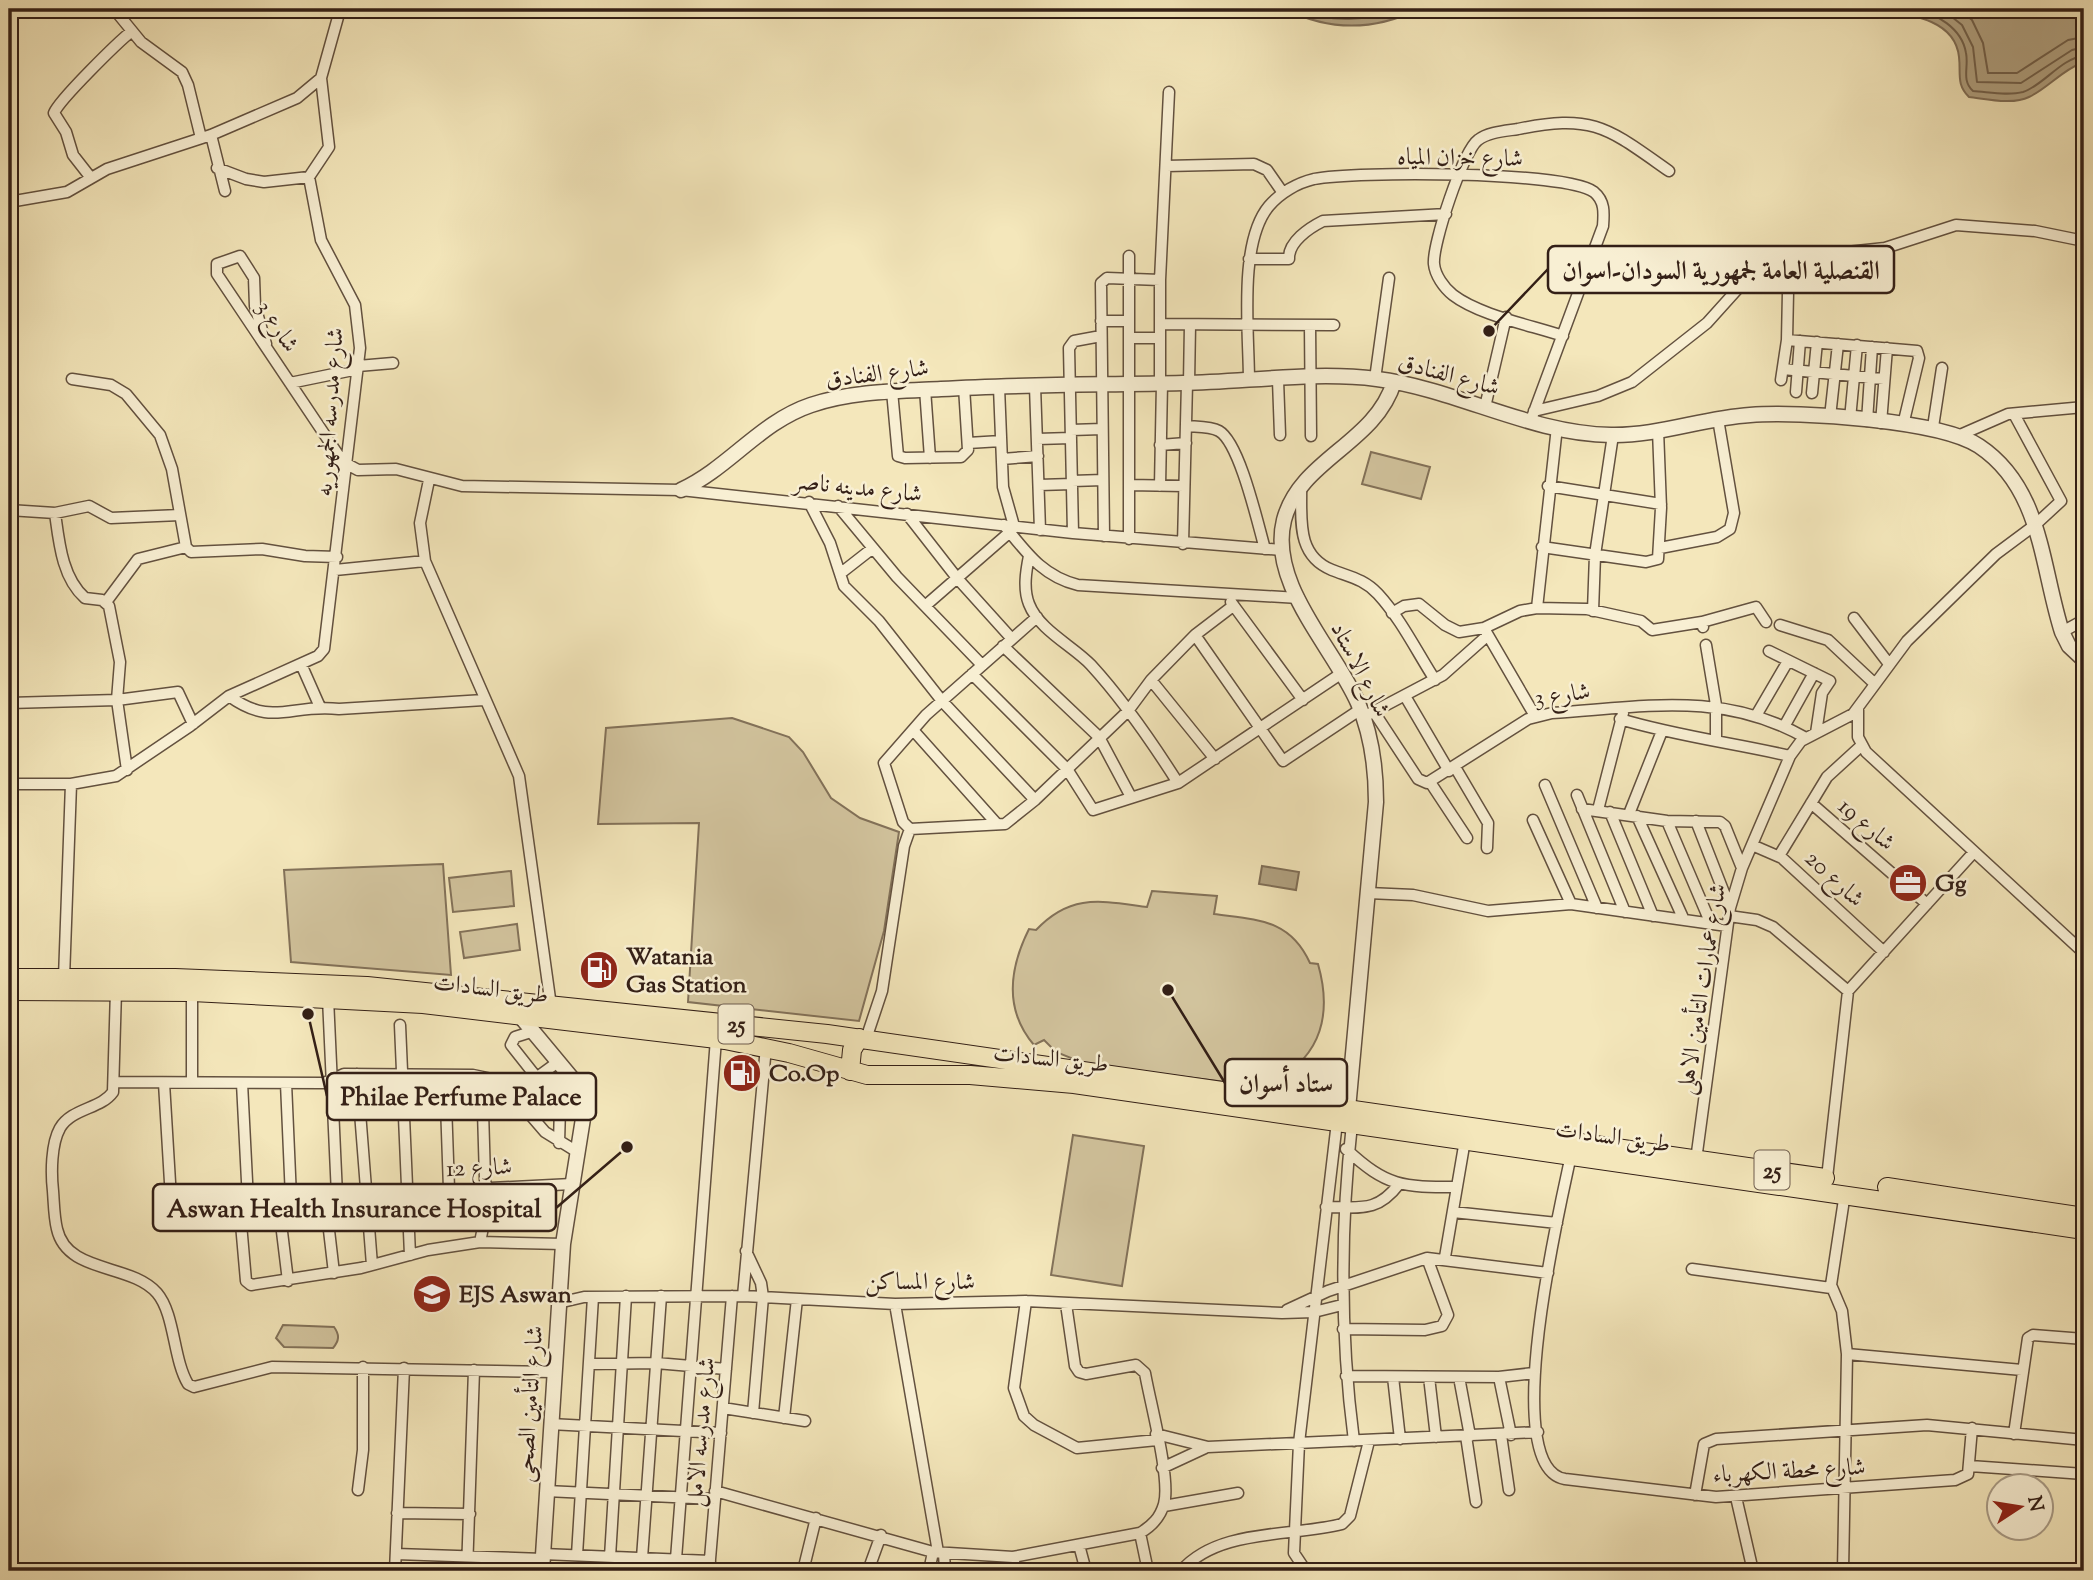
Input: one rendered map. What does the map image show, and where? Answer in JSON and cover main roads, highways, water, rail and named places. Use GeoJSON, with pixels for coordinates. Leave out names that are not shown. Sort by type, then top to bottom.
{"type":"FeatureCollection","features":[{"type":"Feature","properties":{"kind":"main road","name":"طريق السادات"},"geometry":{"type":"LineString","coordinates":[[9,978],[175,978],[367,986],[863,1038],[1343,1123],[1696,1160],[1827,1178],[2084,1230]]}},
{"type":"Feature","properties":{"kind":"main road","name":"طريق السادات"},"geometry":{"type":"LineString","coordinates":[[9,990],[192,992],[423,1004],[716,1039],[766,1047],[850,1071],[884,1076],[915,1073],[1043,1080],[1844,1193],[1998,1211],[2084,1217]]}},
{"type":"Feature","properties":{"kind":"main road"},"geometry":{"type":"LineString","coordinates":[[822,1062],[831,1047],[827,1034]]}},
{"type":"Feature","properties":{"kind":"main road"},"geometry":{"type":"LineString","coordinates":[[850,1071],[852,1050],[863,1038]]}},
{"type":"Feature","properties":{"kind":"main road"},"geometry":{"type":"LineString","coordinates":[[884,1076],[891,1060],[889,1042]]}},
{"type":"Feature","properties":{"kind":"main road"},"geometry":{"type":"LineString","coordinates":[[915,1073],[911,1066],[911,1057],[921,1047]]}},
{"type":"Feature","properties":{"kind":"water"},"geometry":{"type":"Polygon","coordinates":[[[1285,9],[1419,9],[1385,21],[1352,26],[1318,21],[1285,9]]]}},
{"type":"Feature","properties":{"kind":"water"},"geometry":{"type":"Polygon","coordinates":[[[1874,9],[2084,9],[2084,62],[2023,99],[2000,101],[1969,97],[1961,83],[1959,57],[1948,33],[1926,20],[1874,9]]]}},
{"type":"Feature","properties":{"kind":"water"},"geometry":{"type":"Polygon","coordinates":[[[1262,866],[1299,872],[1296,890],[1259,884],[1262,866]]]}},
{"type":"Feature","properties":{"kind":"place","name":"القنصلية العامة لجمهورية السودان-اسوان"},"geometry":{"type":"Point","coordinates":[1489,331]}},
{"type":"Feature","properties":{"kind":"place","name":"Gg"},"geometry":{"type":"Point","coordinates":[1908,883]}},
{"type":"Feature","properties":{"kind":"place","name":"Watania Gas Station"},"geometry":{"type":"Point","coordinates":[599,970]}},
{"type":"Feature","properties":{"kind":"place","name":"ستاد أسوان"},"geometry":{"type":"Point","coordinates":[1168,990]}},
{"type":"Feature","properties":{"kind":"place","name":"Philae Perfume Palace"},"geometry":{"type":"Point","coordinates":[308,1014]}},
{"type":"Feature","properties":{"kind":"place","name":"Co.Op"},"geometry":{"type":"Point","coordinates":[742,1073]}},
{"type":"Feature","properties":{"kind":"place","name":"Aswan Health Insurance Hospital"},"geometry":{"type":"Point","coordinates":[627,1147]}},
{"type":"Feature","properties":{"kind":"place","name":"EJS Aswan"},"geometry":{"type":"Point","coordinates":[432,1294]}}]}
